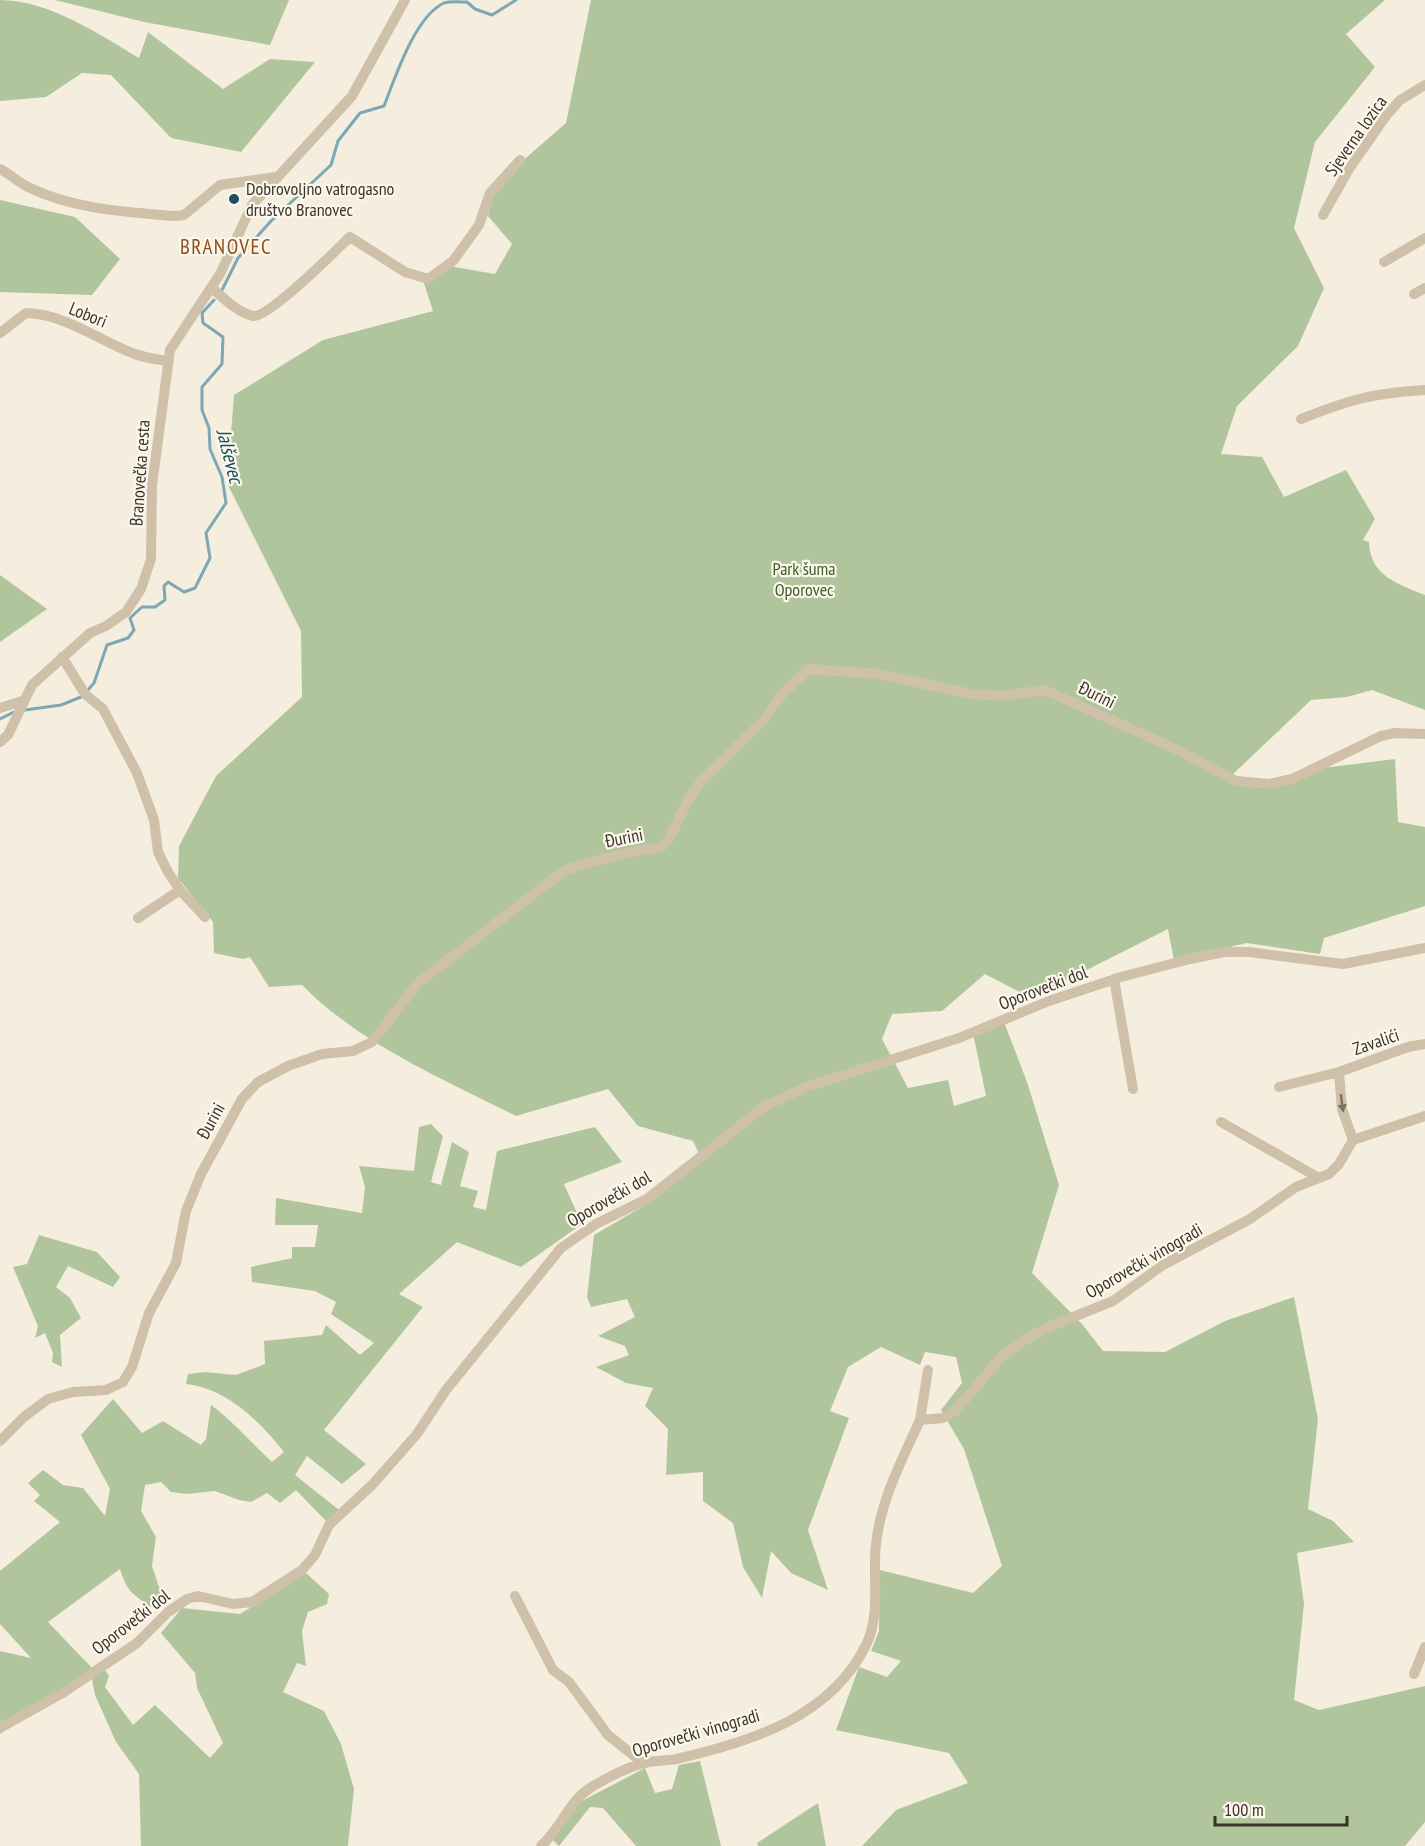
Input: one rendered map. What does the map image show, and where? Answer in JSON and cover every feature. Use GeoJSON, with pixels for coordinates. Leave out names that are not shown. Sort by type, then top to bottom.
{"type":"FeatureCollection","features":[{"type":"Feature","properties":{"kind":"street","name":"Branovečka cesta"},"geometry":{"type":"LineString","coordinates":[[0,742],[8,735],[32,685],[90,633],[106,627],[126,612],[141,589],[151,559],[152,485],[167,361],[176,338],[230,255],[252,205],[352,96],[405,0]]}},
{"type":"Feature","properties":{"kind":"street","name":"Sjeverna lozica"},"geometry":{"type":"LineString","coordinates":[[1323,215],[1348,169],[1386,116],[1400,100],[1425,85]]}},
{"type":"Feature","properties":{"kind":"street"},"geometry":{"type":"LineString","coordinates":[[211,287],[233,305],[253,316],[259,315],[286,297],[350,237],[405,272],[428,279],[453,261],[479,225],[490,193],[520,160]]}},
{"type":"Feature","properties":{"kind":"street"},"geometry":{"type":"LineString","coordinates":[[0,169],[27,187],[86,205],[116,211],[174,216],[184,215],[220,185],[278,177]]}},
{"type":"Feature","properties":{"kind":"street"},"geometry":{"type":"LineString","coordinates":[[1384,262],[1425,238]]}},
{"type":"Feature","properties":{"kind":"street"},"geometry":{"type":"LineString","coordinates":[[1414,294],[1425,288]]}},
{"type":"Feature","properties":{"kind":"street","name":"Lobori"},"geometry":{"type":"LineString","coordinates":[[0,333],[26,313],[39,313],[91,332],[136,355],[167,361]]}},
{"type":"Feature","properties":{"kind":"street"},"geometry":{"type":"LineString","coordinates":[[1301,419],[1352,399],[1382,392],[1425,390]]}},
{"type":"Feature","properties":{"kind":"street"},"geometry":{"type":"LineString","coordinates":[[62,657],[85,694],[103,709],[137,772],[153,820],[158,852],[180,890],[205,917]]}},
{"type":"Feature","properties":{"kind":"street","name":"Đurini"},"geometry":{"type":"LineString","coordinates":[[0,1441],[24,1417],[48,1399],[73,1392],[106,1390],[123,1382],[132,1366],[149,1313],[176,1263],[186,1211],[201,1174],[242,1099],[258,1082],[288,1066],[322,1054],[353,1051],[372,1042],[418,983],[565,870],[621,854],[661,847],[668,841],[687,802],[701,781],[764,720],[782,694],[809,669],[879,674],[971,694],[1002,696],[1045,690],[1164,744],[1236,781],[1269,784],[1290,780],[1381,736],[1395,733],[1425,734]]}},
{"type":"Feature","properties":{"kind":"street"},"geometry":{"type":"LineString","coordinates":[[0,708],[21,707]]}},
{"type":"Feature","properties":{"kind":"street"},"geometry":{"type":"LineString","coordinates":[[138,918],[180,890]]}},
{"type":"Feature","properties":{"kind":"street","name":"Oporovečki dol"},"geometry":{"type":"LineString","coordinates":[[0,1728],[61,1694],[137,1643],[168,1612],[187,1599],[198,1596],[233,1604],[252,1602],[302,1570],[315,1555],[329,1525],[372,1485],[417,1434],[446,1390],[561,1248],[596,1224],[647,1199],[765,1106],[806,1087],[959,1038],[1049,1001],[1114,979],[1224,952],[1271,954],[1343,964],[1425,948]]}},
{"type":"Feature","properties":{"kind":"street"},"geometry":{"type":"LineString","coordinates":[[1114,979],[1133,1089]]}},
{"type":"Feature","properties":{"kind":"street","name":"Zavalići"},"geometry":{"type":"LineString","coordinates":[[1279,1087],[1339,1072],[1408,1047],[1425,1044]]}},
{"type":"Feature","properties":{"kind":"street","name":"Zavalići"},"geometry":{"type":"LineString","coordinates":[[1339,1072],[1342,1109],[1353,1140]]}},
{"type":"Feature","properties":{"kind":"street"},"geometry":{"type":"LineString","coordinates":[[1353,1140],[1425,1116]]}},
{"type":"Feature","properties":{"kind":"street"},"geometry":{"type":"LineString","coordinates":[[1221,1122],[1319,1178]]}},
{"type":"Feature","properties":{"kind":"street","name":"Oporovečki vinogradi"},"geometry":{"type":"LineString","coordinates":[[541,1846],[573,1802],[593,1786],[643,1763],[686,1756],[752,1737],[796,1720],[824,1701],[842,1683],[867,1643],[873,1624],[876,1544],[886,1496],[920,1420],[943,1418],[955,1411],[1002,1356],[1024,1340],[1046,1328],[1113,1301],[1163,1265],[1250,1219],[1296,1187],[1329,1174],[1339,1164],[1353,1140]]}},
{"type":"Feature","properties":{"kind":"street"},"geometry":{"type":"LineString","coordinates":[[920,1420],[928,1370]]}},
{"type":"Feature","properties":{"kind":"street"},"geometry":{"type":"LineString","coordinates":[[515,1596],[553,1670],[569,1682],[608,1735],[643,1763]]}},
{"type":"Feature","properties":{"kind":"street"},"geometry":{"type":"LineString","coordinates":[[1414,1674],[1425,1647]]}},
{"type":"Feature","properties":{"kind":"green space"},"geometry":{"type":"Polygon","coordinates":[[[0,0],[18,2],[55,12],[90,29],[139,58],[148,32],[223,89],[270,59],[315,62],[241,152],[171,138],[111,75],[82,73],[46,97],[0,101],[0,0]]]}},
{"type":"Feature","properties":{"kind":"green space"},"geometry":{"type":"Polygon","coordinates":[[[55,0],[289,0],[270,45],[144,22],[55,0]]]}},
{"type":"Feature","properties":{"kind":"green space","name":"Park šuma Oporovec"},"geometry":{"type":"Polygon","coordinates":[[[591,0],[1385,0],[1346,34],[1375,67],[1315,142],[1294,228],[1324,288],[1298,346],[1237,406],[1221,454],[1262,457],[1284,497],[1346,470],[1375,519],[1363,540],[1369,542],[1374,563],[1387,577],[1425,595],[1425,710],[1372,690],[1347,697],[1311,700],[1231,776],[1264,780],[1315,769],[1395,759],[1398,822],[1425,827],[1425,906],[1324,938],[1320,954],[1247,943],[1174,960],[1168,929],[1031,998],[985,974],[942,1011],[892,1014],[882,1039],[908,1088],[948,1080],[954,1106],[986,1096],[973,1033],[1004,1022],[1027,1082],[1059,1185],[1032,1273],[1082,1324],[1103,1351],[1165,1352],[1225,1321],[1294,1297],[1318,1419],[1308,1509],[1333,1521],[1354,1542],[1297,1553],[1304,1604],[1294,1700],[1319,1710],[1425,1686],[1425,1822],[1405,1846],[862,1846],[896,1810],[968,1783],[949,1753],[836,1730],[859,1667],[887,1677],[901,1661],[871,1651],[879,1631],[880,1570],[973,1593],[1002,1566],[964,1449],[941,1410],[962,1383],[956,1357],[925,1352],[920,1365],[881,1347],[848,1367],[830,1411],[849,1418],[808,1530],[828,1590],[791,1573],[771,1551],[762,1598],[743,1567],[733,1523],[703,1501],[703,1472],[666,1475],[668,1429],[645,1406],[653,1388],[626,1383],[596,1367],[629,1355],[625,1346],[598,1336],[635,1317],[627,1299],[591,1307],[587,1297],[594,1235],[647,1204],[702,1160],[693,1141],[638,1126],[608,1089],[516,1116],[432,1074],[376,1043],[325,1006],[302,985],[269,987],[250,957],[243,959],[214,953],[213,922],[178,878],[179,846],[216,776],[302,697],[301,631],[227,483],[234,395],[323,340],[433,311],[423,280],[443,265],[495,274],[512,244],[488,216],[496,184],[566,123],[591,0]]]}},
{"type":"Feature","properties":{"kind":"green space"},"geometry":{"type":"Polygon","coordinates":[[[0,200],[75,217],[120,259],[92,295],[0,292],[0,200]]]}},
{"type":"Feature","properties":{"kind":"green space"},"geometry":{"type":"Polygon","coordinates":[[[0,575],[47,609],[0,642],[0,575]]]}},
{"type":"Feature","properties":{"kind":"green space"},"geometry":{"type":"Polygon","coordinates":[[[431,1124],[443,1136],[431,1182],[441,1185],[452,1142],[469,1152],[460,1186],[478,1191],[473,1207],[486,1210],[497,1151],[595,1127],[622,1162],[564,1184],[582,1224],[521,1267],[457,1242],[399,1294],[423,1307],[324,1430],[366,1464],[342,1484],[307,1456],[295,1475],[339,1510],[326,1521],[296,1490],[280,1503],[267,1493],[251,1502],[215,1491],[187,1494],[171,1492],[161,1482],[145,1485],[141,1511],[156,1537],[152,1566],[161,1593],[160,1603],[151,1607],[135,1595],[125,1582],[120,1569],[48,1622],[93,1669],[0,1734],[0,1651],[31,1658],[0,1624],[0,1571],[60,1522],[34,1501],[40,1495],[28,1483],[43,1470],[63,1485],[83,1488],[105,1516],[110,1489],[81,1435],[113,1399],[142,1433],[163,1421],[201,1445],[206,1439],[211,1405],[272,1462],[284,1452],[241,1408],[216,1392],[186,1384],[188,1374],[205,1372],[236,1375],[265,1364],[264,1341],[322,1335],[326,1325],[360,1355],[374,1343],[331,1314],[336,1302],[315,1291],[252,1282],[251,1267],[292,1258],[292,1247],[315,1247],[318,1225],[275,1225],[276,1198],[362,1213],[365,1187],[359,1166],[414,1171],[419,1127],[431,1124]]]}},
{"type":"Feature","properties":{"kind":"green space"},"geometry":{"type":"Polygon","coordinates":[[[39,1235],[97,1252],[120,1277],[113,1287],[68,1266],[56,1287],[70,1298],[81,1318],[60,1335],[62,1367],[52,1362],[53,1353],[45,1333],[35,1338],[38,1326],[13,1267],[27,1264],[39,1235]]]}},
{"type":"Feature","properties":{"kind":"green space"},"geometry":{"type":"Polygon","coordinates":[[[306,1573],[329,1594],[327,1604],[308,1612],[302,1631],[306,1666],[297,1663],[283,1692],[324,1711],[341,1744],[354,1789],[348,1846],[141,1846],[139,1774],[116,1742],[95,1695],[92,1679],[104,1669],[109,1676],[105,1687],[133,1725],[155,1705],[210,1758],[223,1743],[197,1688],[195,1673],[161,1633],[182,1608],[240,1614],[306,1573]]]}},
{"type":"Feature","properties":{"kind":"green space"},"geometry":{"type":"Polygon","coordinates":[[[700,1761],[721,1846],[636,1846],[603,1808],[590,1807],[559,1846],[553,1840],[580,1802],[645,1768],[655,1793],[672,1789],[679,1765],[700,1761]]]}},
{"type":"Feature","properties":{"kind":"green space"},"geometry":{"type":"Polygon","coordinates":[[[818,1803],[826,1846],[758,1846],[757,1843],[818,1803]]]}},
{"type":"Feature","properties":{"kind":"waterway","name":"Jalševec"},"geometry":{"type":"LineString","coordinates":[[222,290],[238,258],[271,221],[331,165],[338,141],[360,113],[384,106],[407,49],[415,34],[434,10],[446,2],[467,2],[475,9],[492,15],[516,0]]}},
{"type":"Feature","properties":{"kind":"waterway","name":"Jalševec"},"geometry":{"type":"LineString","coordinates":[[87,691],[94,683],[107,645],[128,638],[134,630],[130,618],[142,607],[155,607],[165,600],[164,586],[168,582],[184,592],[195,588],[210,558],[206,533],[226,503],[222,477],[210,449],[209,428],[202,410],[202,387],[222,364],[223,337],[203,323],[202,313],[214,300]]}},
{"type":"Feature","properties":{"kind":"waterway","name":"Jalševec"},"geometry":{"type":"LineString","coordinates":[[25,710],[61,705],[81,697]]}},
{"type":"Feature","properties":{"kind":"waterway","name":"Jalševec"},"geometry":{"type":"LineString","coordinates":[[0,719],[14,712]]}},
{"type":"Feature","properties":{"kind":"place","name":"Dobrovoljno vatrogasno društvo Branovec"},"geometry":{"type":"Point","coordinates":[234,199]}},
{"type":"Feature","properties":{"kind":"district","name":"BRANOVEC"},"geometry":{"type":"Point","coordinates":[226,247]}}]}
